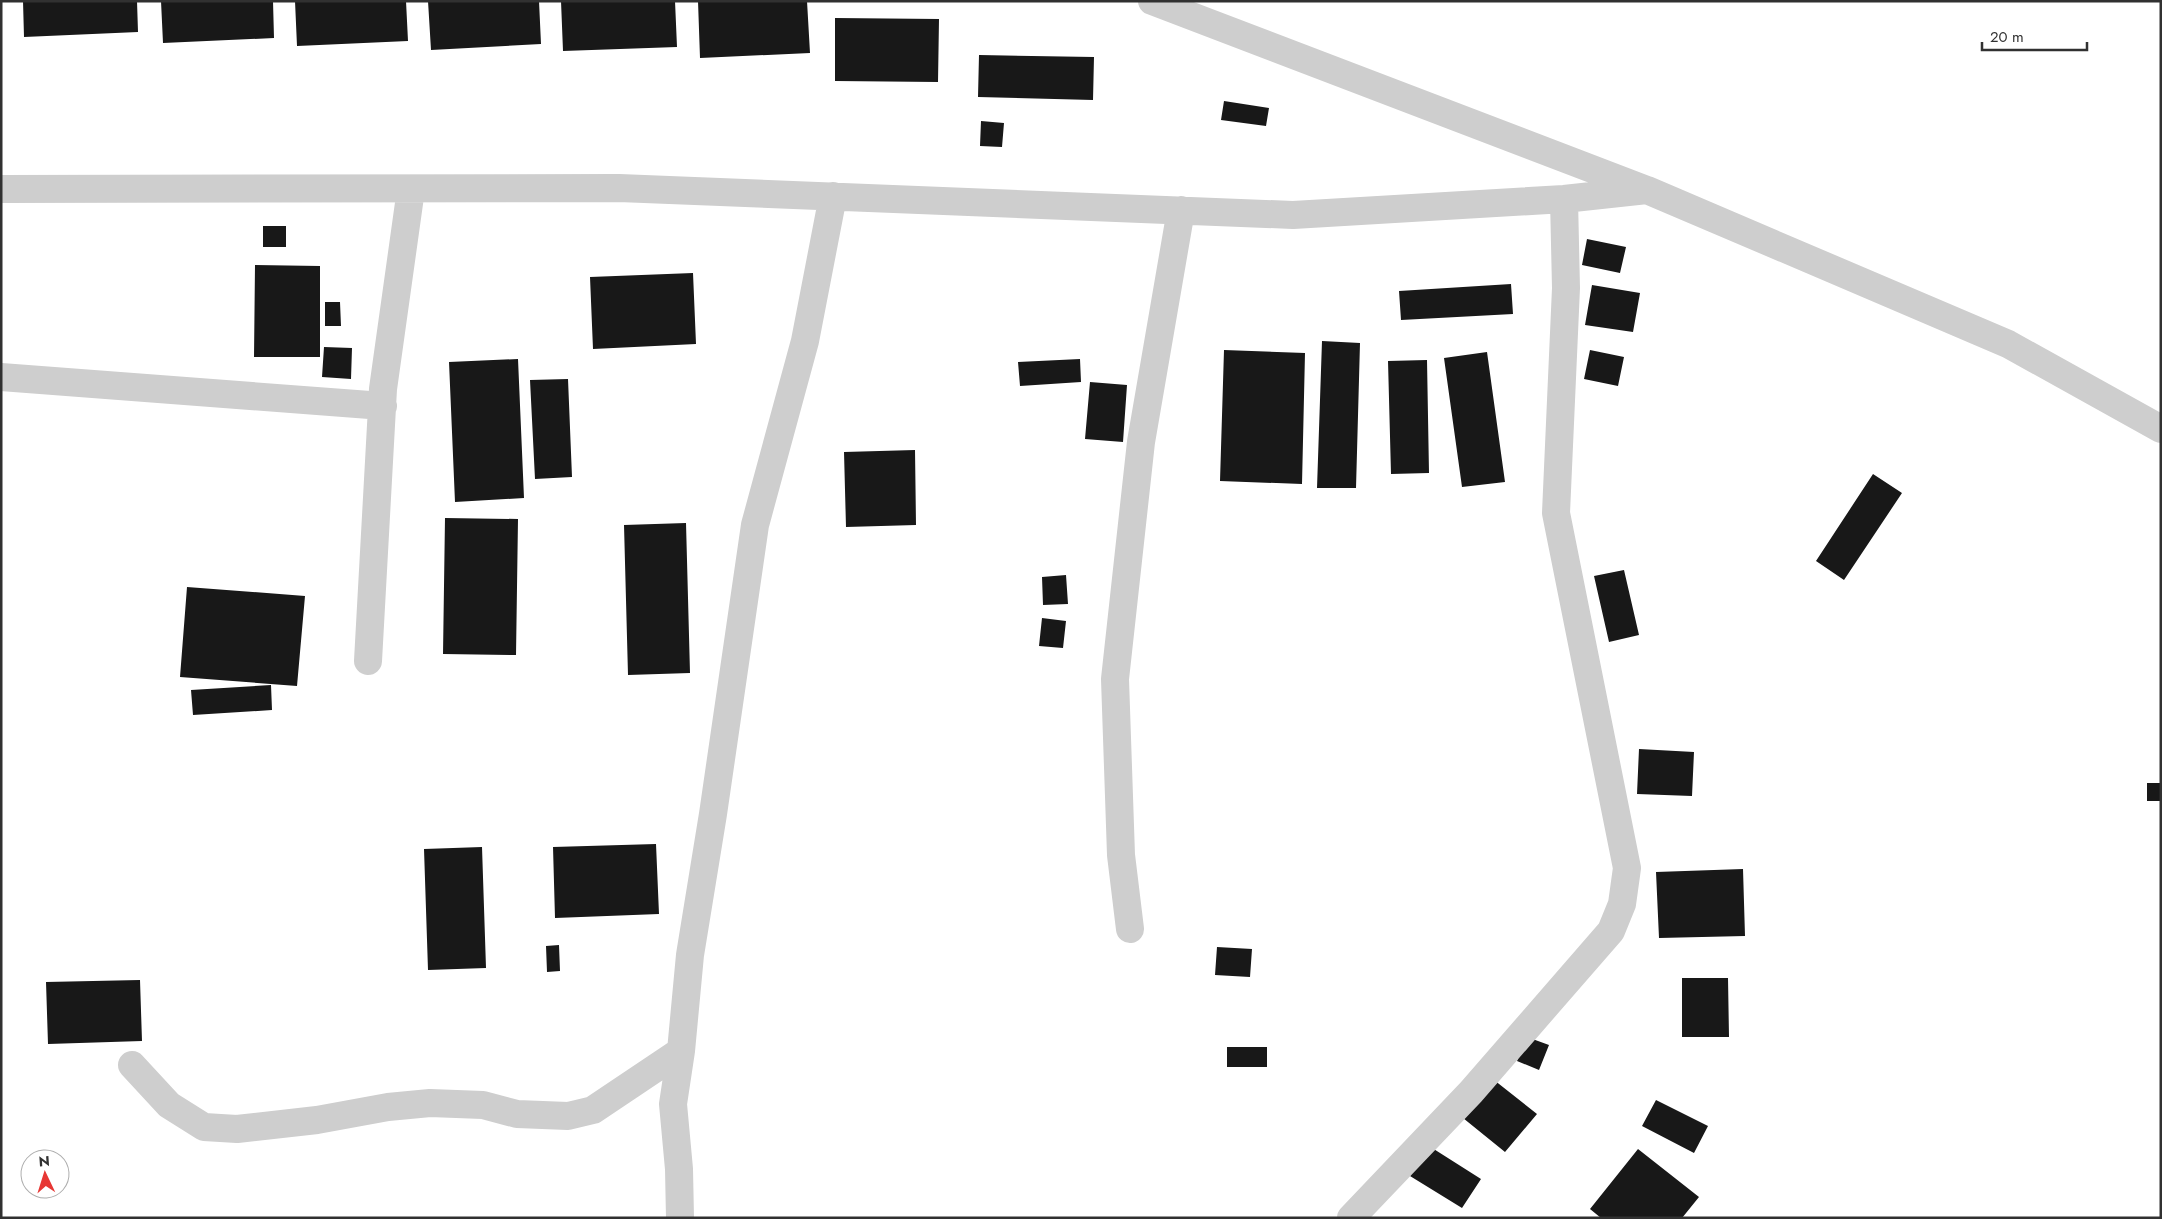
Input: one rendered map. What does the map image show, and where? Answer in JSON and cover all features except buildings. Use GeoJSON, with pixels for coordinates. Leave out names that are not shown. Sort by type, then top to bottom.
{"type":"FeatureCollection","features":[{"type":"Feature","properties":{"kind":"street"},"geometry":{"type":"LineString","coordinates":[[1152,1],[1647,190],[2008,344],[2161,429]]}},
{"type":"Feature","properties":{"kind":"street"},"geometry":{"type":"LineString","coordinates":[[1,189],[620,188],[1293,215],[1564,199],[1647,190]]}},
{"type":"Feature","properties":{"kind":"street"},"geometry":{"type":"LineString","coordinates":[[368,661],[383,389],[411,189]]}},
{"type":"Feature","properties":{"kind":"street"},"geometry":{"type":"LineString","coordinates":[[680,1218],[679,1169],[673,1104],[681,1051],[690,955],[713,814],[755,525],[806,341],[833,196]]}},
{"type":"Feature","properties":{"kind":"street"},"geometry":{"type":"LineString","coordinates":[[1350,1218],[1471,1092],[1584,964],[1611,931],[1622,904],[1627,868],[1556,513],[1566,288],[1564,199]]}},
{"type":"Feature","properties":{"kind":"street"},"geometry":{"type":"LineString","coordinates":[[1130,929],[1121,855],[1115,679],[1141,442],[1181,210]]}},
{"type":"Feature","properties":{"kind":"street"},"geometry":{"type":"LineString","coordinates":[[1,377],[383,406]]}},
{"type":"Feature","properties":{"kind":"street"},"geometry":{"type":"LineString","coordinates":[[132,1065],[169,1105],[204,1127],[237,1129],[317,1120],[388,1107],[430,1103],[483,1105],[517,1114],[568,1116],[593,1110],[681,1051]]}}]}
